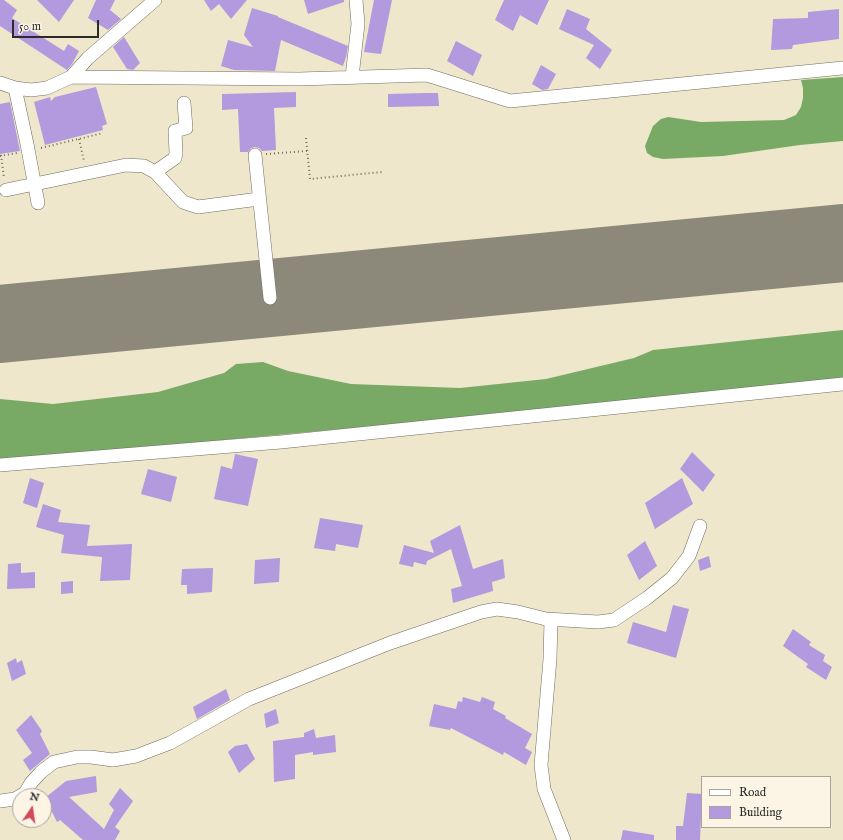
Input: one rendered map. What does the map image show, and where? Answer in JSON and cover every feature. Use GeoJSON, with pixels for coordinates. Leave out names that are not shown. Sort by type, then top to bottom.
{"type":"FeatureCollection","features":[{"type":"Feature","properties":{"kind":"street"},"geometry":{"type":"LineString","coordinates":[[0,83],[15,88],[31,90],[47,88],[71,77],[88,58],[155,0]]}},
{"type":"Feature","properties":{"kind":"street"},"geometry":{"type":"LineString","coordinates":[[352,77],[358,24],[356,0]]}},
{"type":"Feature","properties":{"kind":"street"},"geometry":{"type":"LineString","coordinates":[[71,77],[291,79],[427,75],[510,101],[843,68]]}},
{"type":"Feature","properties":{"kind":"street"},"geometry":{"type":"LineString","coordinates":[[15,88],[38,203]]}},
{"type":"Feature","properties":{"kind":"street"},"geometry":{"type":"LineString","coordinates":[[155,172],[175,158],[175,131],[186,128],[184,103]]}},
{"type":"Feature","properties":{"kind":"street"},"geometry":{"type":"LineString","coordinates":[[255,155],[270,298]]}},
{"type":"Feature","properties":{"kind":"street"},"geometry":{"type":"LineString","coordinates":[[6,190],[126,165],[144,166],[155,172],[183,202],[198,207],[259,199]]}},
{"type":"Feature","properties":{"kind":"street"},"geometry":{"type":"LineString","coordinates":[[0,465],[281,442],[843,384]]}},
{"type":"Feature","properties":{"kind":"street"},"geometry":{"type":"LineString","coordinates":[[0,801],[16,799],[24,793],[41,772],[54,762],[77,757],[113,760],[136,756],[170,743],[250,699],[390,643],[481,612],[497,609],[518,612],[551,620],[598,622],[614,620],[648,598],[672,578],[689,556],[700,526]]}},
{"type":"Feature","properties":{"kind":"street"},"geometry":{"type":"LineString","coordinates":[[551,620],[550,659],[541,765],[544,789],[564,840]]}},
{"type":"Feature","properties":{"kind":"path"},"geometry":{"type":"LineString","coordinates":[[6,190],[1,156],[102,134]]}},
{"type":"Feature","properties":{"kind":"path"},"geometry":{"type":"LineString","coordinates":[[306,138],[310,179],[382,172]]}},
{"type":"Feature","properties":{"kind":"path"},"geometry":{"type":"LineString","coordinates":[[79,139],[87,173]]}},
{"type":"Feature","properties":{"kind":"path"},"geometry":{"type":"LineString","coordinates":[[255,155],[307,151]]}},
{"type":"Feature","properties":{"kind":"green space"},"geometry":{"type":"Polygon","coordinates":[[[843,77],[843,141],[800,145],[723,156],[663,159],[653,157],[647,153],[645,146],[653,126],[661,119],[668,117],[701,122],[784,120],[796,115],[801,107],[803,88],[801,80],[843,77]]]}},
{"type":"Feature","properties":{"kind":"green space"},"geometry":{"type":"Polygon","coordinates":[[[843,330],[843,382],[0,461],[0,399],[53,404],[158,392],[224,373],[236,364],[263,362],[288,371],[351,384],[460,388],[546,379],[634,358],[653,350],[843,330]]]}},
{"type":"Feature","properties":{"kind":"building"},"geometry":{"type":"Polygon","coordinates":[[[0,0],[4,0],[17,10],[12,18],[64,51],[68,44],[79,51],[67,70],[0,26],[0,0]]]}},
{"type":"Feature","properties":{"kind":"building"},"geometry":{"type":"Polygon","coordinates":[[[37,0],[74,0],[59,22],[37,0]]]}},
{"type":"Feature","properties":{"kind":"building"},"geometry":{"type":"Polygon","coordinates":[[[96,0],[115,0],[110,10],[121,19],[108,30],[88,18],[96,0]]]}},
{"type":"Feature","properties":{"kind":"building"},"geometry":{"type":"Polygon","coordinates":[[[204,0],[247,0],[231,19],[219,4],[211,11],[204,0]]]}},
{"type":"Feature","properties":{"kind":"building"},"geometry":{"type":"Polygon","coordinates":[[[304,0],[344,0],[344,2],[308,14],[304,0]]]}},
{"type":"Feature","properties":{"kind":"building"},"geometry":{"type":"Polygon","coordinates":[[[374,0],[392,0],[381,54],[364,52],[374,0]]]}},
{"type":"Feature","properties":{"kind":"building"},"geometry":{"type":"Polygon","coordinates":[[[504,0],[549,0],[537,25],[520,15],[513,31],[495,20],[504,0]]]}},
{"type":"Feature","properties":{"kind":"building"},"geometry":{"type":"Polygon","coordinates":[[[252,8],[278,16],[348,46],[343,66],[281,40],[275,71],[234,70],[221,66],[228,40],[253,47],[244,35],[252,8]]]}},
{"type":"Feature","properties":{"kind":"building"},"geometry":{"type":"Polygon","coordinates":[[[567,9],[590,19],[586,29],[612,50],[600,69],[586,58],[594,45],[559,29],[567,9]]]}},
{"type":"Feature","properties":{"kind":"building"},"geometry":{"type":"Polygon","coordinates":[[[839,9],[839,39],[793,45],[792,49],[771,50],[773,19],[808,18],[808,12],[839,9]]]}},
{"type":"Feature","properties":{"kind":"building"},"geometry":{"type":"Polygon","coordinates":[[[124,37],[140,63],[133,70],[127,69],[113,47],[124,37]]]}},
{"type":"Feature","properties":{"kind":"building"},"geometry":{"type":"Polygon","coordinates":[[[456,41],[482,55],[473,76],[447,61],[456,41]]]}},
{"type":"Feature","properties":{"kind":"building"},"geometry":{"type":"Polygon","coordinates":[[[541,65],[556,74],[548,89],[542,90],[532,84],[541,65]]]}},
{"type":"Feature","properties":{"kind":"building"},"geometry":{"type":"Polygon","coordinates":[[[96,87],[107,124],[102,126],[103,130],[45,145],[34,102],[50,97],[51,101],[55,97],[96,87]]]}},
{"type":"Feature","properties":{"kind":"building"},"geometry":{"type":"Polygon","coordinates":[[[296,92],[296,107],[274,108],[276,150],[262,151],[255,147],[251,148],[248,152],[240,152],[238,109],[222,110],[222,94],[296,92]]]}},
{"type":"Feature","properties":{"kind":"building"},"geometry":{"type":"Polygon","coordinates":[[[438,93],[439,106],[388,107],[388,94],[438,93]]]}},
{"type":"Feature","properties":{"kind":"building"},"geometry":{"type":"Polygon","coordinates":[[[10,102],[20,151],[0,154],[0,104],[10,102]]]}},
{"type":"Feature","properties":{"kind":"building"},"geometry":{"type":"Polygon","coordinates":[[[692,452],[715,475],[703,492],[680,469],[692,452]]]}},
{"type":"Feature","properties":{"kind":"building"},"geometry":{"type":"Polygon","coordinates":[[[235,454],[258,459],[248,506],[214,499],[221,466],[232,469],[235,454]]]}},
{"type":"Feature","properties":{"kind":"building"},"geometry":{"type":"Polygon","coordinates":[[[148,469],[177,477],[171,502],[141,494],[148,469]]]}},
{"type":"Feature","properties":{"kind":"building"},"geometry":{"type":"Polygon","coordinates":[[[30,478],[44,483],[37,508],[23,503],[30,478]]]}},
{"type":"Feature","properties":{"kind":"building"},"geometry":{"type":"Polygon","coordinates":[[[682,478],[693,504],[655,529],[645,503],[682,478]]]}},
{"type":"Feature","properties":{"kind":"building"},"geometry":{"type":"Polygon","coordinates":[[[43,504],[61,510],[58,522],[90,525],[87,546],[132,544],[130,580],[100,581],[102,557],[61,553],[64,535],[36,527],[43,504]]]}},
{"type":"Feature","properties":{"kind":"building"},"geometry":{"type":"Polygon","coordinates":[[[320,518],[363,525],[358,548],[336,544],[335,551],[314,548],[320,518]]]}},
{"type":"Feature","properties":{"kind":"building"},"geometry":{"type":"Polygon","coordinates":[[[460,525],[473,569],[503,559],[505,578],[492,582],[493,591],[453,603],[451,589],[462,586],[451,549],[427,561],[426,565],[414,562],[413,567],[399,564],[404,545],[434,553],[430,541],[460,525]]]}},
{"type":"Feature","properties":{"kind":"building"},"geometry":{"type":"Polygon","coordinates":[[[645,541],[657,566],[639,580],[627,555],[645,541]]]}},
{"type":"Feature","properties":{"kind":"building"},"geometry":{"type":"Polygon","coordinates":[[[709,556],[711,567],[700,571],[698,560],[709,556]]]}},
{"type":"Feature","properties":{"kind":"building"},"geometry":{"type":"Polygon","coordinates":[[[280,558],[279,582],[254,584],[255,560],[280,558]]]}},
{"type":"Feature","properties":{"kind":"building"},"geometry":{"type":"Polygon","coordinates":[[[21,563],[21,573],[35,572],[35,588],[7,589],[8,564],[21,563]]]}},
{"type":"Feature","properties":{"kind":"building"},"geometry":{"type":"Polygon","coordinates":[[[213,568],[212,592],[187,594],[187,585],[181,585],[182,569],[213,568]]]}},
{"type":"Feature","properties":{"kind":"building"},"geometry":{"type":"Polygon","coordinates":[[[73,581],[73,593],[61,594],[61,582],[73,581]]]}},
{"type":"Feature","properties":{"kind":"building"},"geometry":{"type":"Polygon","coordinates":[[[673,605],[689,609],[676,658],[627,643],[633,622],[666,632],[673,605]]]}},
{"type":"Feature","properties":{"kind":"building"},"geometry":{"type":"Polygon","coordinates":[[[793,629],[811,642],[809,645],[825,655],[823,661],[832,667],[826,680],[806,667],[808,664],[783,646],[793,629]]]}},
{"type":"Feature","properties":{"kind":"building"},"geometry":{"type":"Polygon","coordinates":[[[16,658],[17,663],[22,660],[26,674],[12,681],[7,663],[16,658]]]}},
{"type":"Feature","properties":{"kind":"building"},"geometry":{"type":"Polygon","coordinates":[[[226,689],[230,700],[197,719],[193,707],[226,689]]]}},
{"type":"Feature","properties":{"kind":"building"},"geometry":{"type":"Polygon","coordinates":[[[463,697],[480,702],[482,697],[495,702],[493,709],[532,734],[525,748],[532,752],[526,765],[504,752],[503,755],[451,728],[450,730],[429,726],[434,704],[456,709],[458,701],[462,702],[463,697]]]}},
{"type":"Feature","properties":{"kind":"building"},"geometry":{"type":"Polygon","coordinates":[[[276,709],[279,723],[266,728],[264,714],[276,709]]]}},
{"type":"Feature","properties":{"kind":"building"},"geometry":{"type":"Polygon","coordinates":[[[31,715],[42,731],[40,734],[50,754],[30,771],[23,760],[32,753],[16,730],[31,715]]]}},
{"type":"Feature","properties":{"kind":"building"},"geometry":{"type":"Polygon","coordinates":[[[314,729],[316,738],[335,735],[336,752],[313,755],[313,752],[295,755],[295,779],[274,782],[273,741],[304,737],[304,733],[314,729]]]}},
{"type":"Feature","properties":{"kind":"building"},"geometry":{"type":"Polygon","coordinates":[[[247,744],[255,759],[239,773],[228,752],[235,746],[247,744]]]}},
{"type":"Feature","properties":{"kind":"building"},"geometry":{"type":"Polygon","coordinates":[[[96,776],[97,792],[69,797],[104,829],[114,810],[109,804],[120,788],[133,801],[115,827],[120,831],[115,840],[83,840],[60,820],[57,822],[52,812],[52,792],[66,781],[96,776]]]}},
{"type":"Feature","properties":{"kind":"building"},"geometry":{"type":"Polygon","coordinates":[[[687,793],[701,794],[700,840],[676,840],[676,826],[683,826],[687,793]]]}},
{"type":"Feature","properties":{"kind":"building"},"geometry":{"type":"Polygon","coordinates":[[[623,830],[654,835],[654,840],[621,840],[623,830]]]}},
{"type":"Feature","properties":{"kind":"taxiway"},"geometry":{"type":"LineString","coordinates":[[0,314],[11,320],[24,321]]}},
{"type":"Feature","properties":{"kind":"runway"},"geometry":{"type":"LineString","coordinates":[[0,324],[843,243]]}}]}
